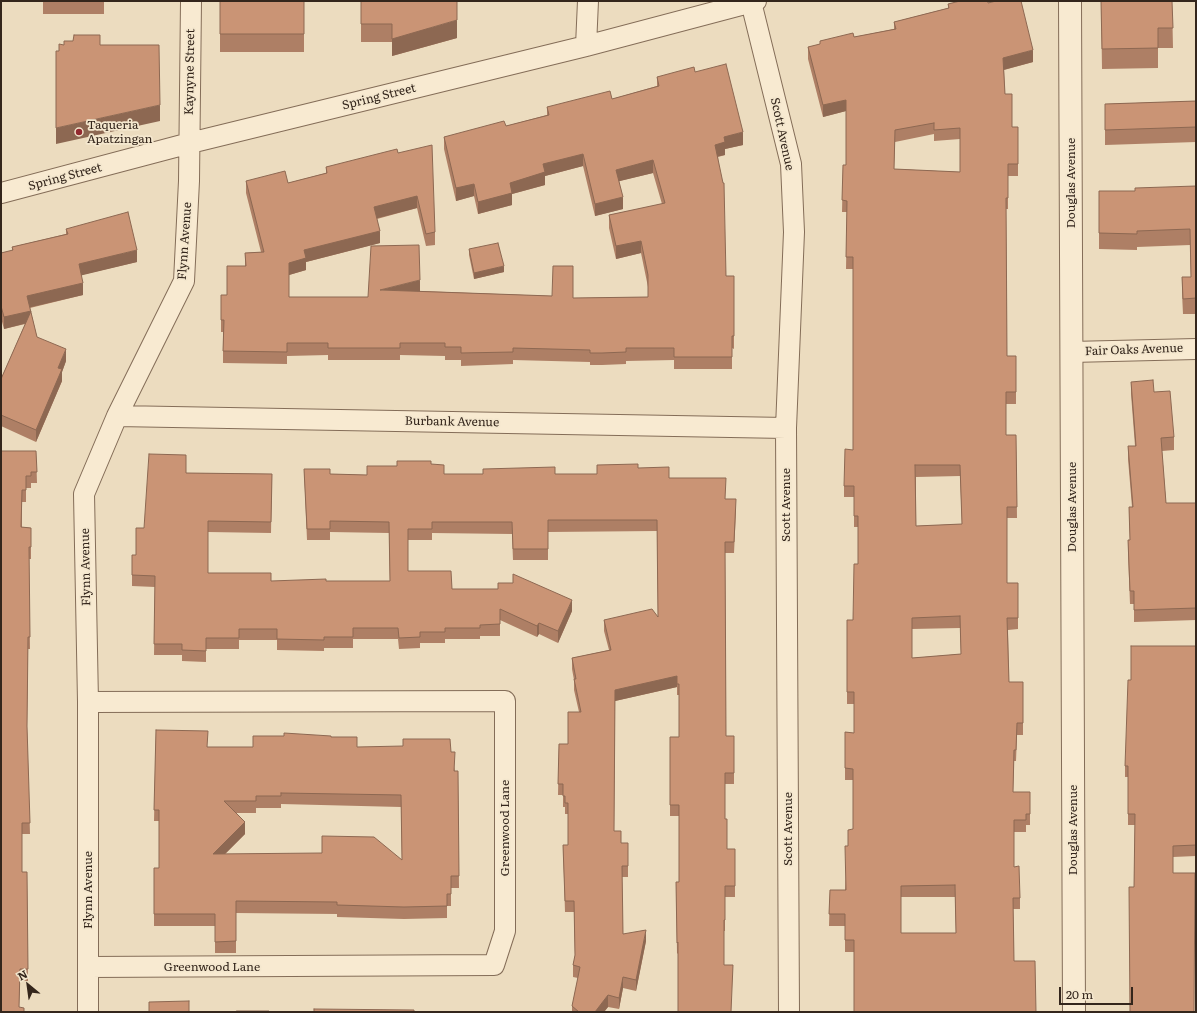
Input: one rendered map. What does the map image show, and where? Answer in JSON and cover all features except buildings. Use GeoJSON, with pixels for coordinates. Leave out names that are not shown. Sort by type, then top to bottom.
{"type":"FeatureCollection","features":[{"type":"Feature","properties":{"kind":"street","name":"Kaynyne Street"},"geometry":{"type":"LineString","coordinates":[[190,143],[191,1]]}},
{"type":"Feature","properties":{"kind":"street"},"geometry":{"type":"LineString","coordinates":[[586,46],[588,1]]}},
{"type":"Feature","properties":{"kind":"street","name":"Douglas Avenue"},"geometry":{"type":"LineString","coordinates":[[1070,1],[1074,1012]]}},
{"type":"Feature","properties":{"kind":"street","name":"Spring Street"},"geometry":{"type":"LineString","coordinates":[[1,193],[190,143],[586,46],[754,2]]}},
{"type":"Feature","properties":{"kind":"street","name":"Scott Avenue"},"geometry":{"type":"LineString","coordinates":[[754,2],[791,164],[794,232],[786,428],[789,1012]]}},
{"type":"Feature","properties":{"kind":"street","name":"Flynn Avenue"},"geometry":{"type":"LineString","coordinates":[[88,1012],[88,702],[84,494],[117,416],[184,281],[190,143]]}},
{"type":"Feature","properties":{"kind":"street","name":"Fair Oaks Avenue"},"geometry":{"type":"LineString","coordinates":[[1071,352],[1196,349]]}},
{"type":"Feature","properties":{"kind":"street","name":"Burbank Avenue"},"geometry":{"type":"LineString","coordinates":[[117,416],[786,428]]}},
{"type":"Feature","properties":{"kind":"street","name":"Greenwood Lane"},"geometry":{"type":"LineString","coordinates":[[88,702],[505,701],[505,931],[494,965],[88,967]]}},
{"type":"Feature","properties":{"kind":"place","name":"Taqueria Apatzingan"},"geometry":{"type":"Point","coordinates":[79,132]}}]}
